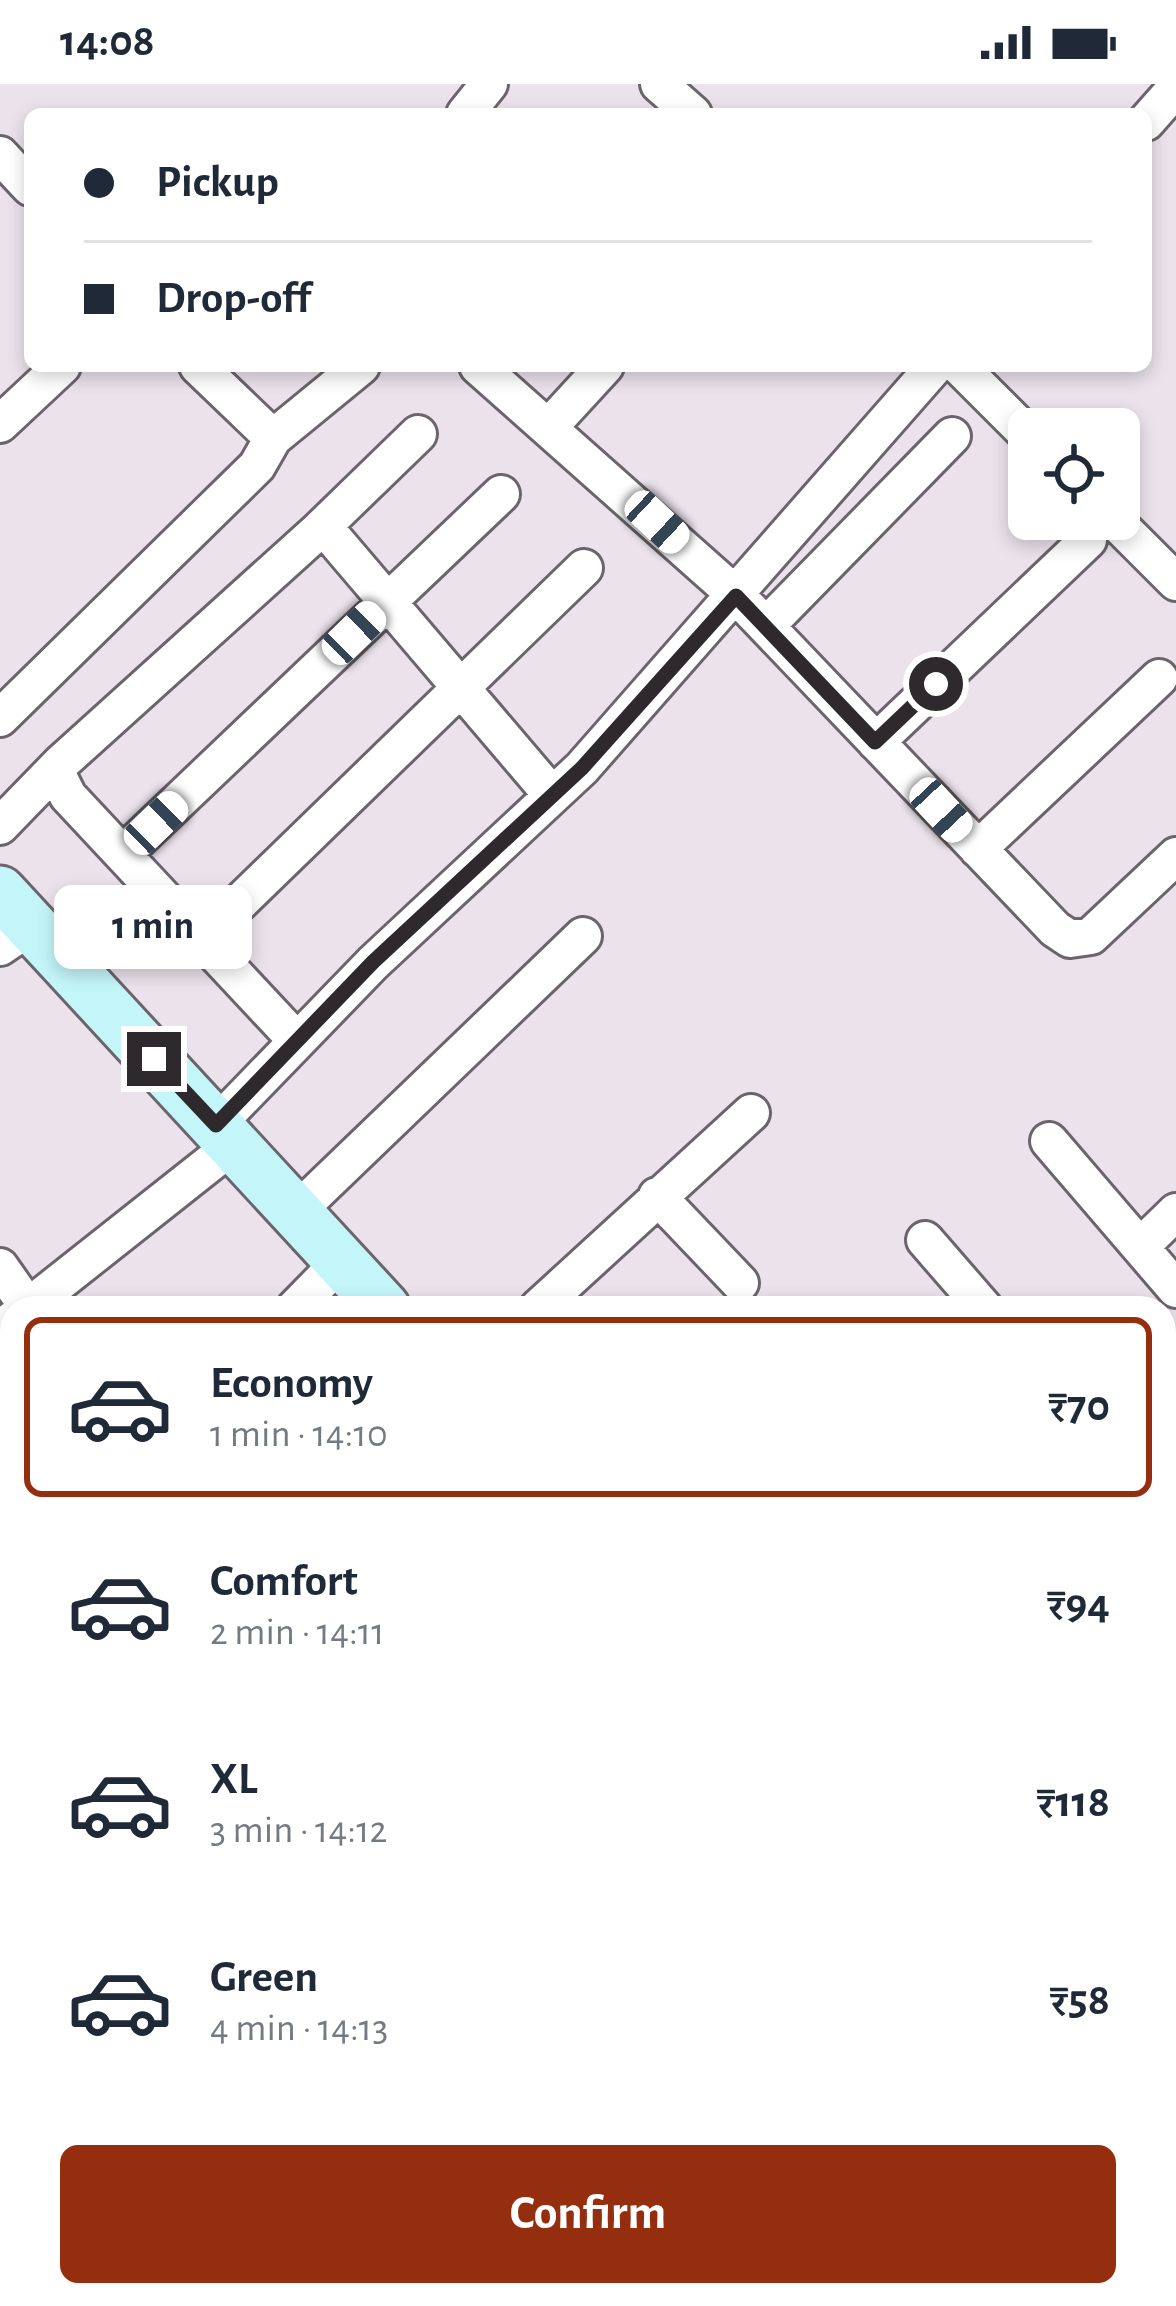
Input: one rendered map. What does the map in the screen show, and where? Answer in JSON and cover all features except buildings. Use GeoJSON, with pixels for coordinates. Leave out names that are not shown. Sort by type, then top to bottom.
{"type":"FeatureCollection","features":[{"type":"Feature","properties":{"kind":"street"},"geometry":{"type":"LineString","coordinates":[[470,108],[489,84]]}},
{"type":"Feature","properties":{"kind":"street"},"geometry":{"type":"LineString","coordinates":[[658,84],[686,108]]}},
{"type":"Feature","properties":{"kind":"street"},"geometry":{"type":"LineString","coordinates":[[1152,115],[1176,88]]}},
{"type":"Feature","properties":{"kind":"street"},"geometry":{"type":"LineString","coordinates":[[0,155],[24,181]]}},
{"type":"Feature","properties":{"kind":"street"},"geometry":{"type":"LineString","coordinates":[[0,424],[56,372]]}},
{"type":"Feature","properties":{"kind":"street"},"geometry":{"type":"LineString","coordinates":[[204,372],[273,438]]}},
{"type":"Feature","properties":{"kind":"street"},"geometry":{"type":"LineString","coordinates":[[0,718],[256,466],[273,438],[354,372]]}},
{"type":"Feature","properties":{"kind":"street"},"geometry":{"type":"LineString","coordinates":[[485,372],[736,596],[1070,939],[1091,936],[1176,856]]}},
{"type":"Feature","properties":{"kind":"street"},"geometry":{"type":"LineString","coordinates":[[548,428],[599,372]]}},
{"type":"Feature","properties":{"kind":"street"},"geometry":{"type":"LineString","coordinates":[[42,1296],[224,1135],[297,1041],[552,795],[736,596],[930,372]]}},
{"type":"Feature","properties":{"kind":"street"},"geometry":{"type":"LineString","coordinates":[[965,372],[1008,415]]}},
{"type":"Feature","properties":{"kind":"street"},"geometry":{"type":"LineString","coordinates":[[0,826],[418,434]]}},
{"type":"Feature","properties":{"kind":"street"},"geometry":{"type":"LineString","coordinates":[[766,626],[952,436]]}},
{"type":"Feature","properties":{"kind":"street"},"geometry":{"type":"LineString","coordinates":[[123,854],[500,494]]}},
{"type":"Feature","properties":{"kind":"street"},"geometry":{"type":"LineString","coordinates":[[319,530],[329,533],[552,795]]}},
{"type":"Feature","properties":{"kind":"street"},"geometry":{"type":"LineString","coordinates":[[875,742],[1089,540]]}},
{"type":"Feature","properties":{"kind":"street"},"geometry":{"type":"LineString","coordinates":[[1115,540],[1176,582]]}},
{"type":"Feature","properties":{"kind":"street"},"geometry":{"type":"LineString","coordinates":[[202,939],[584,568]]}},
{"type":"Feature","properties":{"kind":"street"},"geometry":{"type":"LineString","coordinates":[[978,849],[1159,678]]}},
{"type":"Feature","properties":{"kind":"street"},"geometry":{"type":"LineString","coordinates":[[56,772],[68,796],[297,1041]]}},
{"type":"Feature","properties":{"kind":"street"},"geometry":{"type":"LineString","coordinates":[[10,921],[224,1135],[373,1296]]}},
{"type":"Feature","properties":{"kind":"street"},"geometry":{"type":"LineString","coordinates":[[296,1212],[583,936]]}},
{"type":"Feature","properties":{"kind":"street"},"geometry":{"type":"LineString","coordinates":[[551,1296],[751,1113]]}},
{"type":"Feature","properties":{"kind":"street"},"geometry":{"type":"LineString","coordinates":[[1048,1141],[1176,1289]]}},
{"type":"Feature","properties":{"kind":"street"},"geometry":{"type":"LineString","coordinates":[[657,1196],[740,1283]]}},
{"type":"Feature","properties":{"kind":"street"},"geometry":{"type":"LineString","coordinates":[[1140,1247],[1176,1212]]}},
{"type":"Feature","properties":{"kind":"street"},"geometry":{"type":"LineString","coordinates":[[926,1240],[974,1296]]}},
{"type":"Feature","properties":{"kind":"street"},"geometry":{"type":"LineString","coordinates":[[307,1296],[341,1262]]}},
{"type":"Feature","properties":{"kind":"street"},"geometry":{"type":"LineString","coordinates":[[0,1267],[20,1296]]}},
{"type":"Feature","properties":{"kind":"route"},"geometry":{"type":"LineString","coordinates":[[154,1059],[216,1125],[373,962],[582,768],[736,596],[875,742],[936,684]]}}]}
